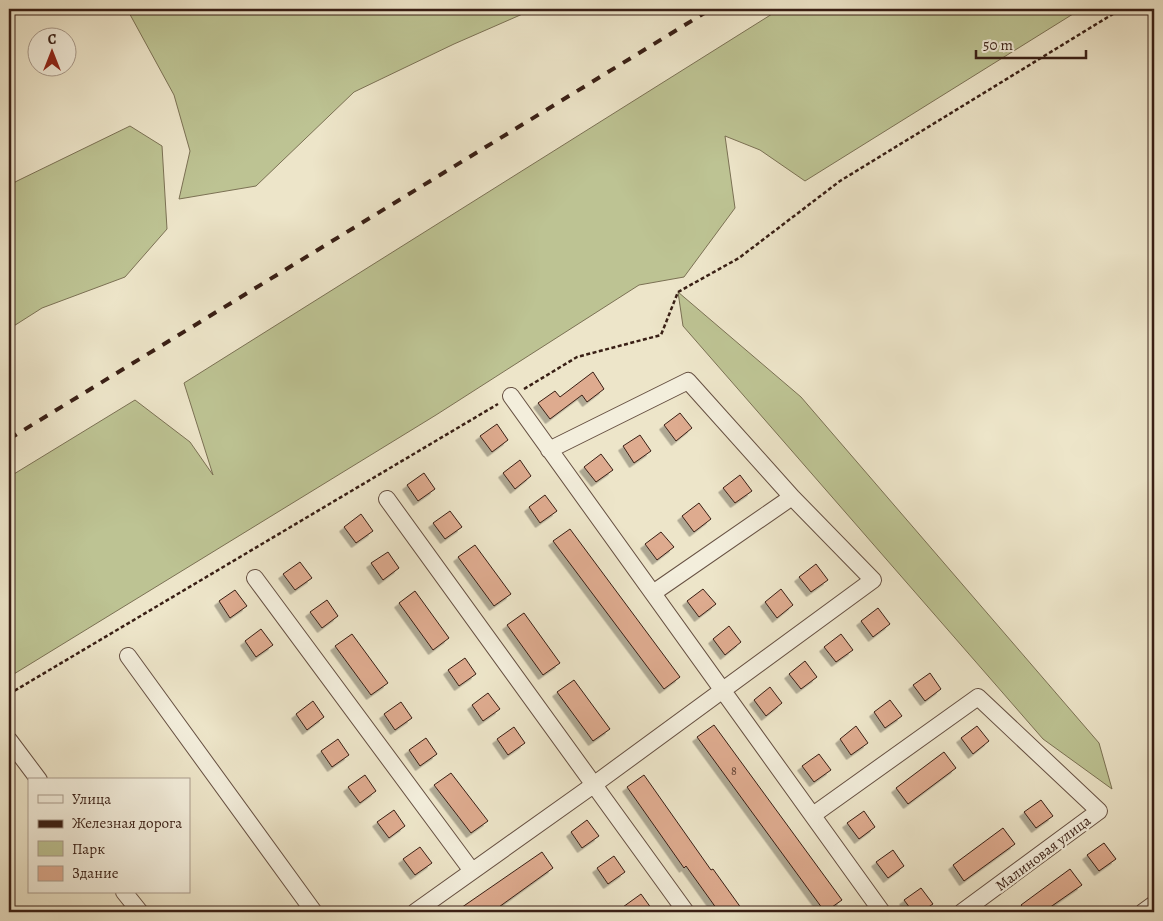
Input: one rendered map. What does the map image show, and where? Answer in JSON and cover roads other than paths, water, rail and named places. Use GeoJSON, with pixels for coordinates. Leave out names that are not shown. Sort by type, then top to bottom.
{"type":"FeatureCollection","features":[{"type":"Feature","properties":{"kind":"street"},"geometry":{"type":"LineString","coordinates":[[415,912],[592,786],[873,580],[792,497],[688,381],[549,450]]}},
{"type":"Feature","properties":{"kind":"street"},"geometry":{"type":"LineString","coordinates":[[511,396],[882,912]]}},
{"type":"Feature","properties":{"kind":"street"},"geometry":{"type":"LineString","coordinates":[[653,593],[792,497]]}},
{"type":"Feature","properties":{"kind":"street"},"geometry":{"type":"LineString","coordinates":[[387,499],[592,786],[686,912]]}},
{"type":"Feature","properties":{"kind":"street"},"geometry":{"type":"LineString","coordinates":[[255,578],[472,871]]}},
{"type":"Feature","properties":{"kind":"street"},"geometry":{"type":"LineString","coordinates":[[128,656],[314,912]]}},
{"type":"Feature","properties":{"kind":"street","name":"Малиновая улица"},"geometry":{"type":"LineString","coordinates":[[813,815],[978,696],[1099,811],[962,912]]}},
{"type":"Feature","properties":{"kind":"street"},"geometry":{"type":"LineString","coordinates":[[9,740],[38,778]]}},
{"type":"Feature","properties":{"kind":"street"},"geometry":{"type":"LineString","coordinates":[[126,894],[140,912]]}},
{"type":"Feature","properties":{"kind":"street"},"geometry":{"type":"LineString","coordinates":[[1143,912],[1154,904]]}},
{"type":"Feature","properties":{"kind":"railway"},"geometry":{"type":"LineString","coordinates":[[9,439],[711,9]]}}]}
